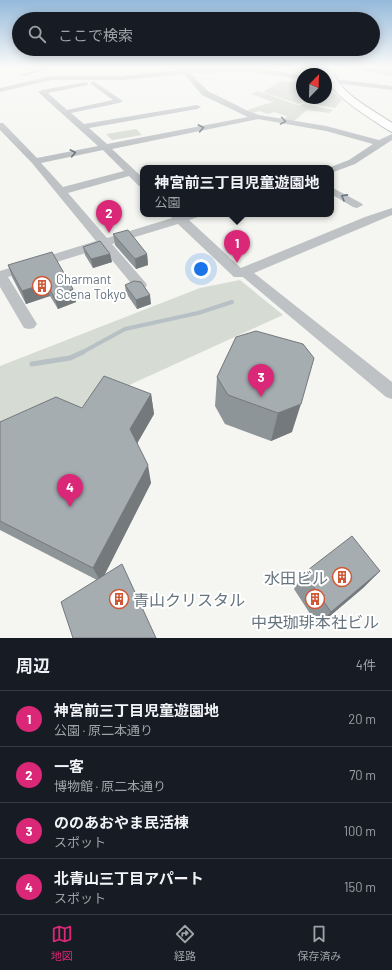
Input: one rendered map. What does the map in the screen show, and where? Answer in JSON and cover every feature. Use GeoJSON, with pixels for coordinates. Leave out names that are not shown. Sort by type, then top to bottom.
{"type":"FeatureCollection","features":[{"type":"Feature","properties":{"kind":"main road"},"geometry":{"type":"LineString","coordinates":[[347,96],[392,128]]}},
{"type":"Feature","properties":{"kind":"street"},"geometry":{"type":"LineString","coordinates":[[47,96],[105,147],[140,181]]}},
{"type":"Feature","properties":{"kind":"street"},"geometry":{"type":"LineString","coordinates":[[66,112],[120,101],[114,96]]}},
{"type":"Feature","properties":{"kind":"street"},"geometry":{"type":"LineString","coordinates":[[210,96],[258,117],[307,125],[380,143]]}},
{"type":"Feature","properties":{"kind":"street"},"geometry":{"type":"LineString","coordinates":[[206,112],[192,102],[214,98]]}},
{"type":"Feature","properties":{"kind":"street"},"geometry":{"type":"LineString","coordinates":[[83,127],[198,107]]}},
{"type":"Feature","properties":{"kind":"street"},"geometry":{"type":"LineString","coordinates":[[35,161],[258,117]]}},
{"type":"Feature","properties":{"kind":"street"},"geometry":{"type":"LineString","coordinates":[[1,126],[62,191],[104,244],[140,285]]}},
{"type":"Feature","properties":{"kind":"street"},"geometry":{"type":"LineString","coordinates":[[334,169],[352,162],[380,143],[392,138]]}},
{"type":"Feature","properties":{"kind":"street"},"geometry":{"type":"LineString","coordinates":[[62,191],[131,172]]}},
{"type":"Feature","properties":{"kind":"street"},"geometry":{"type":"LineString","coordinates":[[334,192],[357,205]]}},
{"type":"Feature","properties":{"kind":"street"},"geometry":{"type":"LineString","coordinates":[[29,324],[0,275],[104,244],[178,217],[240,274],[369,219],[392,211]]}},
{"type":"Feature","properties":{"kind":"street"},"geometry":{"type":"LineString","coordinates":[[245,272],[392,392]]}},
{"type":"Feature","properties":{"kind":"shaded area"},"geometry":{"type":"Polygon","coordinates":[[[256,96],[271,96],[300,106],[303,104],[333,110],[329,113],[307,110],[294,121],[284,119],[293,111],[287,116],[274,112],[268,114],[259,111],[253,113],[247,110],[273,102],[256,96]]]}},
{"type":"Feature","properties":{"kind":"shaded area"},"geometry":{"type":"Polygon","coordinates":[[[274,96],[296,96],[296,103],[274,96]]]}},
{"type":"Feature","properties":{"kind":"shaded area"},"geometry":{"type":"Polygon","coordinates":[[[332,96],[337,96],[342,100],[335,108],[313,104],[332,104],[332,96]]]}},
{"type":"Feature","properties":{"kind":"shaded area"},"geometry":{"type":"Polygon","coordinates":[[[136,129],[142,135],[112,140],[106,134],[136,129]]]}},
{"type":"Feature","properties":{"kind":"shaded area"},"geometry":{"type":"Polygon","coordinates":[[[240,280],[283,315],[0,445],[0,366],[200,288],[240,280]]]}},
{"type":"Feature","properties":{"kind":"building"},"geometry":{"type":"Polygon","coordinates":[[[128,230],[147,254],[135,259],[113,234],[128,230]]]}},
{"type":"Feature","properties":{"kind":"building"},"geometry":{"type":"Polygon","coordinates":[[[100,241],[110,254],[91,259],[83,247],[100,241]]]}},
{"type":"Feature","properties":{"kind":"building","name":"Charmant Scena Tokyo"},"geometry":{"type":"Polygon","coordinates":[[[52,252],[73,289],[54,297],[46,283],[22,291],[8,265],[52,252]]]}},
{"type":"Feature","properties":{"kind":"building"},"geometry":{"type":"Polygon","coordinates":[[[134,281],[141,282],[150,295],[136,300],[125,285],[134,281]]]}},
{"type":"Feature","properties":{"kind":"building"},"geometry":{"type":"Polygon","coordinates":[[[256,331],[303,344],[314,358],[301,404],[278,413],[228,395],[217,377],[236,337],[256,331]]]}},
{"type":"Feature","properties":{"kind":"building"},"geometry":{"type":"Polygon","coordinates":[[[104,376],[151,394],[130,429],[148,465],[93,568],[0,521],[0,422],[56,397],[82,408],[104,376]]]}},
{"type":"Feature","properties":{"kind":"building"},"geometry":{"type":"Polygon","coordinates":[[[352,536],[380,571],[331,612],[304,573],[352,536]]]}},
{"type":"Feature","properties":{"kind":"building","name":"青山クリスタル"},"geometry":{"type":"Polygon","coordinates":[[[122,564],[156,638],[73,638],[61,602],[122,564]]]}},
{"type":"Feature","properties":{"kind":"waterway"},"geometry":{"type":"LineString","coordinates":[[82,352],[125,329],[198,313],[232,302]]}},
{"type":"Feature","properties":{"kind":"waterway"},"geometry":{"type":"LineString","coordinates":[[32,364],[70,358],[82,352]]}},
{"type":"Feature","properties":{"kind":"place","name":"一客"},"geometry":{"type":"Point","coordinates":[109,233]}},
{"type":"Feature","properties":{"kind":"place","name":"神宮前三丁目児童遊園地"},"geometry":{"type":"Point","coordinates":[237,263]}},
{"type":"Feature","properties":{"kind":"place","name":"Charmant Scena Tokyo"},"geometry":{"type":"Point","coordinates":[42,286]}},
{"type":"Feature","properties":{"kind":"place","name":"ののあおやま民活棟"},"geometry":{"type":"Point","coordinates":[261,397]}},
{"type":"Feature","properties":{"kind":"place","name":"北青山三丁目アパート"},"geometry":{"type":"Point","coordinates":[70,507]}},
{"type":"Feature","properties":{"kind":"place","name":"水田ビル"},"geometry":{"type":"Point","coordinates":[342,577]}},
{"type":"Feature","properties":{"kind":"place","name":"青山クリスタル"},"geometry":{"type":"Point","coordinates":[119,599]}},
{"type":"Feature","properties":{"kind":"place","name":"中央珈琲本社ビル"},"geometry":{"type":"Point","coordinates":[315,599]}}]}
